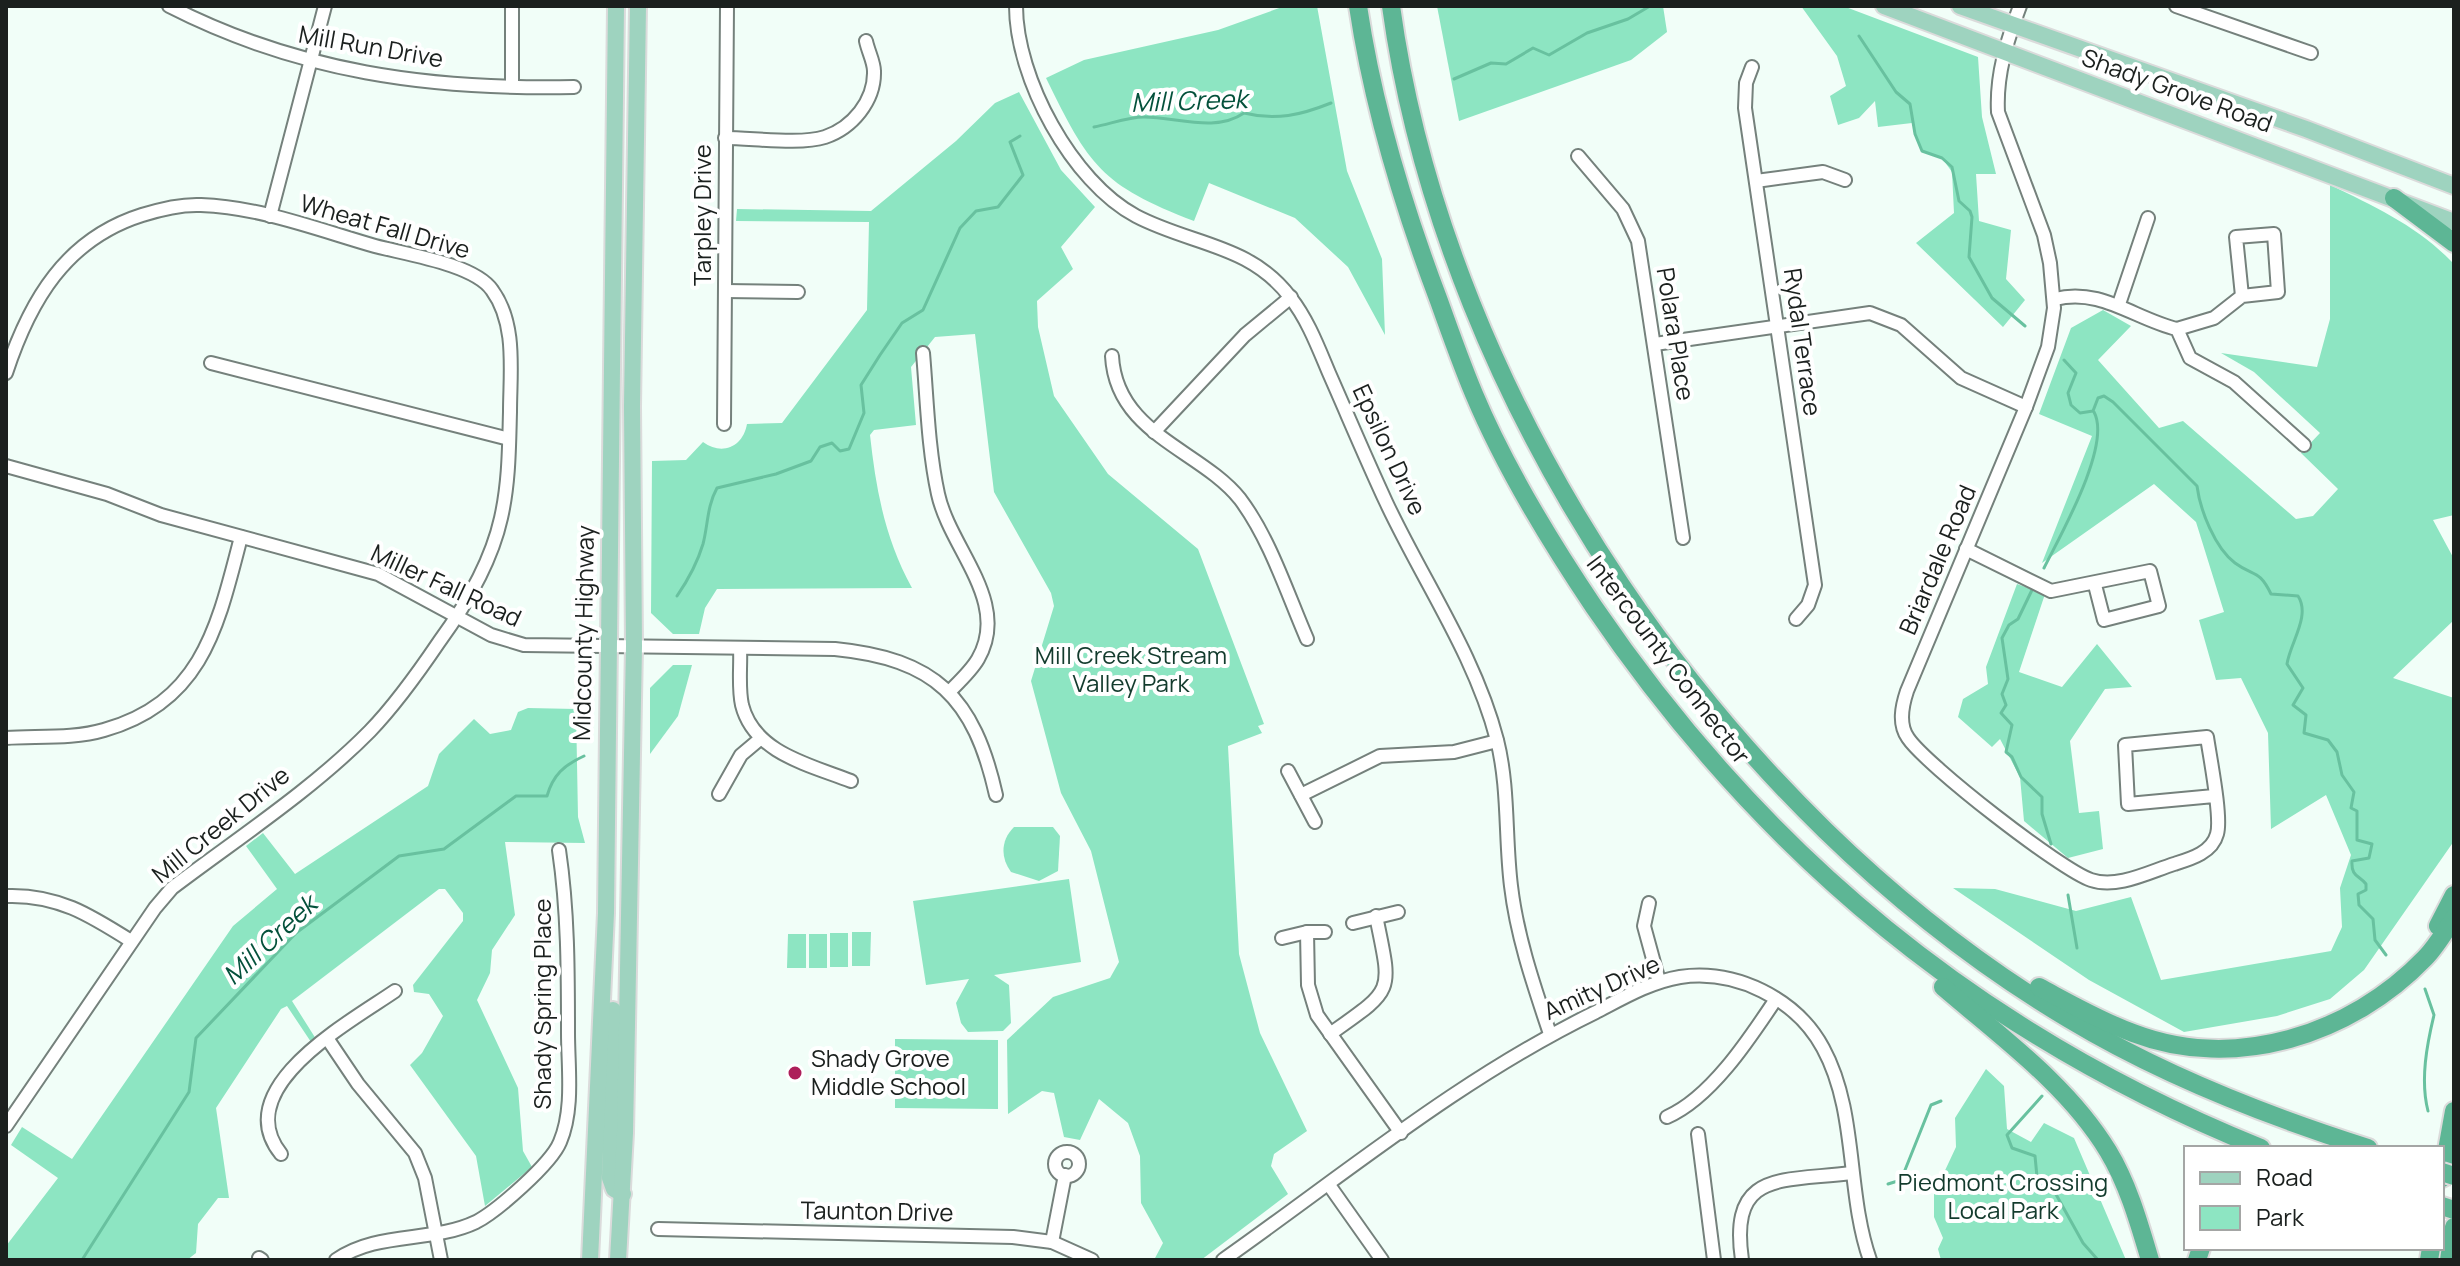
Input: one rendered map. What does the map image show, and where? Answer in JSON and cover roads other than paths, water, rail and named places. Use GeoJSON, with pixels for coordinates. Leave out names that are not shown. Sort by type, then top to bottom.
{"type":"FeatureCollection","features":[{"type":"Feature","properties":{"kind":"highway","name":"Intercounty Connector"},"geometry":{"type":"LineString","coordinates":[[1358,6],[1376,99],[1422,256],[1475,396],[1518,481],[1570,570],[1674,716],[1718,771],[1844,895],[1945,976],[2061,1052],[2195,1121],[2256,1146]]}},
{"type":"Feature","properties":{"kind":"highway","name":"Intercounty Connector"},"geometry":{"type":"LineString","coordinates":[[1391,6],[1421,149],[1462,275],[1526,424],[1586,534],[1660,643],[1772,777],[1887,886],[1968,951],[2069,1019],[2159,1067],[2235,1101],[2362,1146]]}},
{"type":"Feature","properties":{"kind":"highway"},"geometry":{"type":"LineString","coordinates":[[2394,198],[2454,243]]}},
{"type":"Feature","properties":{"kind":"highway"},"geometry":{"type":"LineString","coordinates":[[1844,895],[2057,1086],[2095,1131],[2122,1178],[2150,1260]]}},
{"type":"Feature","properties":{"kind":"highway"},"geometry":{"type":"LineString","coordinates":[[2393,986],[2446,914],[2454,895]]}},
{"type":"Feature","properties":{"kind":"highway"},"geometry":{"type":"LineString","coordinates":[[1968,951],[2134,1034],[2185,1046],[2259,1046],[2308,1035],[2355,1013],[2426,957],[2454,918]]}},
{"type":"Feature","properties":{"kind":"highway"},"geometry":{"type":"LineString","coordinates":[[2444,1167],[2454,1111]]}},
{"type":"Feature","properties":{"kind":"highway"},"geometry":{"type":"LineString","coordinates":[[2449,1260],[2454,1227]]}},
{"type":"Feature","properties":{"kind":"main road","name":"Midcounty Highway"},"geometry":{"type":"LineString","coordinates":[[590,1260],[606,913],[616,6]]}},
{"type":"Feature","properties":{"kind":"main road","name":"Midcounty Highway"},"geometry":{"type":"LineString","coordinates":[[618,1260],[623,1194],[634,646],[632,406],[638,6]]}},
{"type":"Feature","properties":{"kind":"main road","name":"Shady Grove Road"},"geometry":{"type":"LineString","coordinates":[[1884,6],[2454,222]]}},
{"type":"Feature","properties":{"kind":"main road","name":"Shady Grove Road"},"geometry":{"type":"LineString","coordinates":[[1960,6],[2306,129],[2454,186]]}},
{"type":"Feature","properties":{"kind":"main road"},"geometry":{"type":"LineString","coordinates":[[606,913],[612,931],[610,1178],[614,1189],[623,1194]]}},
{"type":"Feature","properties":{"kind":"street","name":"Mill Run Drive"},"geometry":{"type":"LineString","coordinates":[[169,6],[212,28],[310,63],[400,79],[574,87]]}},
{"type":"Feature","properties":{"kind":"street"},"geometry":{"type":"LineString","coordinates":[[270,216],[325,6]]}},
{"type":"Feature","properties":{"kind":"street"},"geometry":{"type":"LineString","coordinates":[[512,6],[512,86]]}},
{"type":"Feature","properties":{"kind":"street","name":"Tarpley Drive"},"geometry":{"type":"LineString","coordinates":[[724,424],[727,6]]}},
{"type":"Feature","properties":{"kind":"street","name":"Epsilon Drive"},"geometry":{"type":"LineString","coordinates":[[1016,6],[1022,52],[1036,92],[1074,162],[1101,192],[1136,216],[1263,267],[1291,297],[1308,325],[1387,504],[1479,683],[1497,741],[1503,774],[1511,890],[1527,962],[1550,1034]]}},
{"type":"Feature","properties":{"kind":"street","name":"Briardale Road"},"geometry":{"type":"LineString","coordinates":[[2020,6],[2004,52],[1997,91],[1998,112],[2044,235],[2055,299],[2048,347],[1902,706],[1906,737],[1927,758],[2059,861],[2089,880],[2125,880],[2195,858],[2217,833],[2214,796],[2207,737],[2125,745],[2128,804],[2214,796]]}},
{"type":"Feature","properties":{"kind":"street"},"geometry":{"type":"LineString","coordinates":[[2176,6],[2311,53]]}},
{"type":"Feature","properties":{"kind":"street"},"geometry":{"type":"LineString","coordinates":[[725,138],[814,139],[852,122],[868,100],[872,85],[874,70],[866,41]]}},
{"type":"Feature","properties":{"kind":"street","name":"Rydal Terrace"},"geometry":{"type":"LineString","coordinates":[[1752,67],[1746,83],[1745,108],[1815,585],[1808,605],[1796,619]]}},
{"type":"Feature","properties":{"kind":"street","name":"Polara Place"},"geometry":{"type":"LineString","coordinates":[[1578,156],[1623,209],[1638,241],[1683,538]]}},
{"type":"Feature","properties":{"kind":"street"},"geometry":{"type":"LineString","coordinates":[[1756,181],[1823,172],[1845,180]]}},
{"type":"Feature","properties":{"kind":"street","name":"Wheat Fall Drive"},"geometry":{"type":"LineString","coordinates":[[6,373],[17,340],[57,269],[90,239],[119,222],[162,208],[200,204],[270,216],[461,269],[484,282],[505,314],[510,342],[509,439],[508,478],[501,520],[487,562],[457,617]]}},
{"type":"Feature","properties":{"kind":"street"},"geometry":{"type":"LineString","coordinates":[[2119,304],[2148,218]]}},
{"type":"Feature","properties":{"kind":"street"},"geometry":{"type":"LineString","coordinates":[[2055,299],[2079,297],[2119,304],[2156,324],[2177,329],[2214,318],[2242,296],[2278,292],[2274,234],[2236,237],[2242,296]]}},
{"type":"Feature","properties":{"kind":"street"},"geometry":{"type":"LineString","coordinates":[[725,291],[798,292]]}},
{"type":"Feature","properties":{"kind":"street"},"geometry":{"type":"LineString","coordinates":[[1154,432],[1245,335],[1291,297]]}},
{"type":"Feature","properties":{"kind":"street"},"geometry":{"type":"LineString","coordinates":[[1655,344],[1777,328],[1860,313],[1890,319],[1961,378],[2026,407]]}},
{"type":"Feature","properties":{"kind":"street"},"geometry":{"type":"LineString","coordinates":[[2177,329],[2190,358],[2234,382],[2304,445]]}},
{"type":"Feature","properties":{"kind":"street"},"geometry":{"type":"LineString","coordinates":[[923,353],[938,495],[953,537],[981,589],[989,621],[987,638],[977,661],[949,692]]}},
{"type":"Feature","properties":{"kind":"street"},"geometry":{"type":"LineString","coordinates":[[1112,356],[1113,375],[1120,389],[1154,432],[1240,500],[1259,532],[1307,639]]}},
{"type":"Feature","properties":{"kind":"street"},"geometry":{"type":"LineString","coordinates":[[211,363],[509,439]]}},
{"type":"Feature","properties":{"kind":"street","name":"Miller Fall Road"},"geometry":{"type":"LineString","coordinates":[[6,466],[57,478],[161,515],[378,574],[416,591],[491,635],[524,645],[740,648],[880,654],[908,663],[949,692],[976,731],[996,795]]}},
{"type":"Feature","properties":{"kind":"street"},"geometry":{"type":"LineString","coordinates":[[6,738],[102,731],[140,717],[182,686],[203,657],[219,621],[241,537]]}},
{"type":"Feature","properties":{"kind":"street"},"geometry":{"type":"LineString","coordinates":[[1966,549],[2051,591],[2095,585],[2150,571],[2159,606],[2104,620],[2095,585]]}},
{"type":"Feature","properties":{"kind":"street","name":"Mill Creek Drive"},"geometry":{"type":"LineString","coordinates":[[6,1126],[131,941],[172,888],[369,732],[405,690],[457,617]]}},
{"type":"Feature","properties":{"kind":"street"},"geometry":{"type":"LineString","coordinates":[[740,648],[742,703],[760,739],[784,754],[851,781]]}},
{"type":"Feature","properties":{"kind":"street"},"geometry":{"type":"LineString","coordinates":[[719,794],[741,755],[760,739]]}},
{"type":"Feature","properties":{"kind":"street"},"geometry":{"type":"LineString","coordinates":[[1301,795],[1380,756],[1454,752],[1497,741]]}},
{"type":"Feature","properties":{"kind":"street"},"geometry":{"type":"LineString","coordinates":[[1288,771],[1315,822]]}},
{"type":"Feature","properties":{"kind":"street","name":"Shady Spring Place"},"geometry":{"type":"LineString","coordinates":[[336,1260],[351,1249],[370,1243],[479,1221],[559,1146],[569,1099],[567,904],[559,850]]}},
{"type":"Feature","properties":{"kind":"street"},"geometry":{"type":"LineString","coordinates":[[6,896],[42,897],[78,907],[131,941]]}},
{"type":"Feature","properties":{"kind":"street"},"geometry":{"type":"LineString","coordinates":[[1649,903],[1644,926],[1659,981]]}},
{"type":"Feature","properties":{"kind":"street"},"geometry":{"type":"LineString","coordinates":[[1353,923],[1398,912]]}},
{"type":"Feature","properties":{"kind":"street"},"geometry":{"type":"LineString","coordinates":[[1330,1034],[1381,995],[1386,980],[1376,916]]}},
{"type":"Feature","properties":{"kind":"street"},"geometry":{"type":"LineString","coordinates":[[1307,932],[1311,1000],[1330,1034],[1401,1133]]}},
{"type":"Feature","properties":{"kind":"street"},"geometry":{"type":"LineString","coordinates":[[1282,938],[1307,932],[1325,932]]}},
{"type":"Feature","properties":{"kind":"street","name":"Amity Drive"},"geometry":{"type":"LineString","coordinates":[[1223,1260],[1510,1056],[1659,981],[1704,976],[1752,987],[1776,999],[1808,1025],[1832,1069],[1844,1114],[1860,1228],[1870,1260]]}},
{"type":"Feature","properties":{"kind":"street"},"geometry":{"type":"LineString","coordinates":[[281,1154],[268,1134],[267,1107],[300,1059],[395,991]]}},
{"type":"Feature","properties":{"kind":"street"},"geometry":{"type":"LineString","coordinates":[[1667,1117],[1693,1104],[1758,1027],[1776,999]]}},
{"type":"Feature","properties":{"kind":"street"},"geometry":{"type":"LineString","coordinates":[[327,1038],[358,1084],[415,1153],[425,1178],[441,1260]]}},
{"type":"Feature","properties":{"kind":"street"},"geometry":{"type":"LineString","coordinates":[[1698,1134],[1714,1260]]}},
{"type":"Feature","properties":{"kind":"street"},"geometry":{"type":"LineString","coordinates":[[1742,1260],[1740,1214],[1751,1194],[1773,1184],[1851,1173]]}},
{"type":"Feature","properties":{"kind":"street"},"geometry":{"type":"LineString","coordinates":[[1052,1242],[1065,1175]]}},
{"type":"Feature","properties":{"kind":"street"},"geometry":{"type":"LineString","coordinates":[[1329,1185],[1382,1260]]}},
{"type":"Feature","properties":{"kind":"street","name":"Taunton Drive"},"geometry":{"type":"LineString","coordinates":[[658,1229],[1013,1237],[1052,1242],[1092,1260]]}},
{"type":"Feature","properties":{"kind":"waterway","name":"Mill Creek"},"geometry":{"type":"LineString","coordinates":[[1454,79],[1491,63],[1506,64],[1533,48],[1549,55],[1587,33],[1628,19],[1650,6]]}},
{"type":"Feature","properties":{"kind":"waterway"},"geometry":{"type":"LineString","coordinates":[[1859,36],[1896,92],[1910,104],[1915,134],[1922,151],[1942,158],[1952,167],[1959,201],[1972,217],[1969,257],[1992,298],[2025,326]]}},
{"type":"Feature","properties":{"kind":"waterway","name":"Mill Creek"},"geometry":{"type":"LineString","coordinates":[[1094,127],[1138,117],[1208,123],[1233,119],[1244,113],[1288,116],[1331,103]]}},
{"type":"Feature","properties":{"kind":"waterway","name":"Mill Creek"},"geometry":{"type":"LineString","coordinates":[[677,596],[701,551],[709,509],[717,488],[776,474],[811,461],[820,447],[832,443],[840,451],[849,449],[864,413],[861,385],[902,323],[923,310],[960,228],[976,211],[998,207],[1023,175],[1010,142],[1020,136]]}},
{"type":"Feature","properties":{"kind":"waterway"},"geometry":{"type":"LineString","coordinates":[[2064,360],[2076,373],[2068,393],[2071,405],[2080,413],[2093,411],[2098,398],[2104,396],[2113,402],[2197,486],[2210,528],[2228,556],[2259,577],[2271,594],[2298,596],[2301,621],[2287,664],[2303,688],[2293,705],[2306,715],[2304,733],[2328,740],[2337,752],[2342,775],[2354,792],[2351,808],[2357,811],[2357,840],[2372,844],[2369,858],[2352,861],[2354,873],[2366,884],[2366,890],[2358,894],[2359,905],[2373,919],[2375,940],[2386,955]]}},
{"type":"Feature","properties":{"kind":"waterway"},"geometry":{"type":"LineString","coordinates":[[2044,568],[2072,513],[2090,467],[2098,427],[2094,412]]}},
{"type":"Feature","properties":{"kind":"waterway"},"geometry":{"type":"LineString","coordinates":[[2032,590],[2018,619],[2009,625],[2002,638],[2008,679],[2002,694],[2006,705],[2001,713],[2012,725],[2006,752],[2012,757],[2021,777],[2042,797],[2042,814],[2051,844]]}},
{"type":"Feature","properties":{"kind":"waterway","name":"Mill Creek"},"geometry":{"type":"LineString","coordinates":[[82,1260],[189,1092],[196,1038],[296,933],[399,856],[444,849],[516,796],[547,796],[560,772],[584,756]]}},
{"type":"Feature","properties":{"kind":"waterway"},"geometry":{"type":"LineString","coordinates":[[2068,895],[2077,948]]}},
{"type":"Feature","properties":{"kind":"waterway"},"geometry":{"type":"LineString","coordinates":[[2425,989],[2434,1015],[2425,1075],[2428,1111]]}},
{"type":"Feature","properties":{"kind":"waterway"},"geometry":{"type":"LineString","coordinates":[[2042,1096],[2007,1135],[2012,1148],[2035,1156],[2037,1177],[2048,1180],[2083,1243],[2098,1260]]}},
{"type":"Feature","properties":{"kind":"waterway"},"geometry":{"type":"LineString","coordinates":[[1888,1184],[1901,1180],[1931,1105],[1941,1101]]}},
{"type":"Feature","properties":{"kind":"place","name":"Shady Grove Middle School"},"geometry":{"type":"Point","coordinates":[795,1073]}},
{"type":"Feature","properties":{"kind":"park label","name":"Mill Creek Stream Valley Park"},"geometry":{"type":"Point","coordinates":[1131,670]}},
{"type":"Feature","properties":{"kind":"park label","name":"Piedmont Crossing Local Park"},"geometry":{"type":"Point","coordinates":[2003,1197]}}]}
